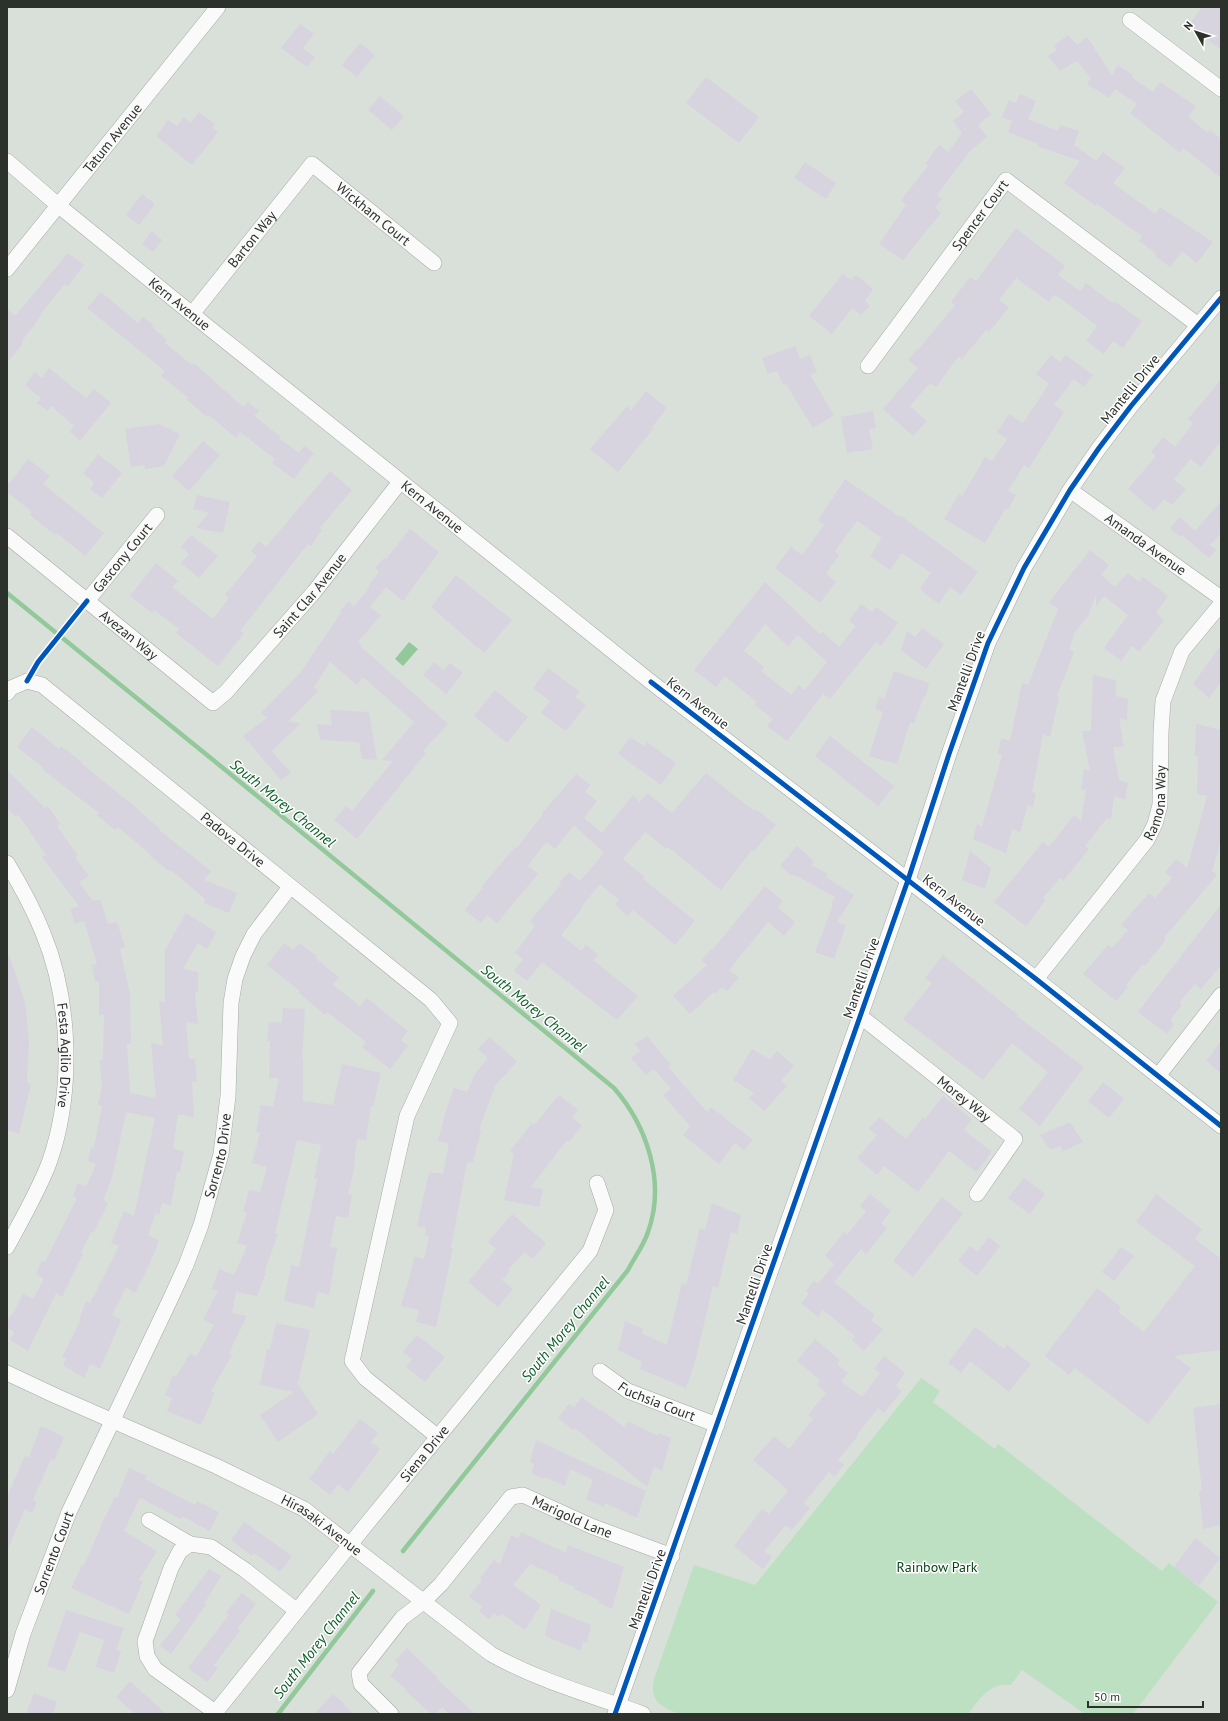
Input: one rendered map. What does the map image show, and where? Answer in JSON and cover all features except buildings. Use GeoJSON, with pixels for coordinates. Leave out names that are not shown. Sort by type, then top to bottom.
{"type":"FeatureCollection","features":[{"type":"Feature","properties":{"kind":"street","name":"Tatum Avenue"},"geometry":{"type":"LineString","coordinates":[[7,269],[218,7]]}},
{"type":"Feature","properties":{"kind":"street"},"geometry":{"type":"LineString","coordinates":[[1130,20],[1221,89]]}},
{"type":"Feature","properties":{"kind":"street","name":"Kern Avenue"},"geometry":{"type":"LineString","coordinates":[[7,161],[59,206],[400,482],[712,730],[1036,979],[1221,1126]]}},
{"type":"Feature","properties":{"kind":"street","name":"Wickham Court"},"geometry":{"type":"LineString","coordinates":[[312,164],[434,262]]}},
{"type":"Feature","properties":{"kind":"street","name":"Barton Way"},"geometry":{"type":"LineString","coordinates":[[192,314],[312,164]]}},
{"type":"Feature","properties":{"kind":"street","name":"Spencer Court"},"geometry":{"type":"LineString","coordinates":[[868,366],[1006,180],[1198,325]]}},
{"type":"Feature","properties":{"kind":"street","name":"Mantelli Drive"},"geometry":{"type":"LineString","coordinates":[[617,1710],[908,880],[988,643],[1024,568],[1070,490],[1098,448],[1221,298]]}},
{"type":"Feature","properties":{"kind":"street","name":"Saint Clar Avenue"},"geometry":{"type":"LineString","coordinates":[[213,703],[226,692],[314,592],[400,482]]}},
{"type":"Feature","properties":{"kind":"street","name":"Amanda Avenue"},"geometry":{"type":"LineString","coordinates":[[1070,490],[1221,598]]}},
{"type":"Feature","properties":{"kind":"street","name":"Gascony Court"},"geometry":{"type":"LineString","coordinates":[[87,601],[157,515]]}},
{"type":"Feature","properties":{"kind":"street","name":"Avezan Way"},"geometry":{"type":"LineString","coordinates":[[7,536],[213,703]]}},
{"type":"Feature","properties":{"kind":"street","name":"Ramona Way"},"geometry":{"type":"LineString","coordinates":[[1036,979],[1147,840],[1156,824],[1160,805],[1163,701],[1182,651],[1221,604]]}},
{"type":"Feature","properties":{"kind":"street","name":"Padova Drive"},"geometry":{"type":"LineString","coordinates":[[7,693],[11,688],[27,680],[42,685],[431,1000],[450,1023],[407,1116],[352,1361],[365,1378],[438,1437]]}},
{"type":"Feature","properties":{"kind":"street","name":"Festa Agilio Drive"},"geometry":{"type":"LineString","coordinates":[[7,863],[26,894],[44,934],[55,970],[62,1004],[66,1046],[65,1085],[60,1123],[50,1162],[37,1191],[7,1247]]}},
{"type":"Feature","properties":{"kind":"street","name":"Sorrento Drive"},"geometry":{"type":"LineString","coordinates":[[112,1420],[186,1265],[201,1225],[212,1189],[221,1154],[228,1096],[231,1003],[235,979],[243,956],[254,934],[290,887]]}},
{"type":"Feature","properties":{"kind":"street"},"geometry":{"type":"LineString","coordinates":[[1158,1076],[1221,995]]}},
{"type":"Feature","properties":{"kind":"street","name":"Morey Way"},"geometry":{"type":"LineString","coordinates":[[860,1016],[1015,1139],[977,1194]]}},
{"type":"Feature","properties":{"kind":"street","name":"Siena Drive"},"geometry":{"type":"LineString","coordinates":[[215,1713],[350,1545],[590,1252],[606,1210],[597,1183]]}},
{"type":"Feature","properties":{"kind":"street","name":"Fuchsia Court"},"geometry":{"type":"LineString","coordinates":[[600,1371],[628,1391],[717,1425]]}},
{"type":"Feature","properties":{"kind":"street","name":"Hirasaki Avenue"},"geometry":{"type":"LineString","coordinates":[[7,1373],[216,1466],[304,1509],[490,1654],[513,1667],[617,1710],[642,1714]]}},
{"type":"Feature","properties":{"kind":"street","name":"Sorrento Court"},"geometry":{"type":"LineString","coordinates":[[7,1690],[23,1634],[69,1512],[112,1420]]}},
{"type":"Feature","properties":{"kind":"street","name":"Marigold Lane"},"geometry":{"type":"LineString","coordinates":[[391,1714],[361,1684],[359,1673],[402,1618],[423,1602],[441,1584],[511,1497],[523,1495],[591,1526],[672,1556]]}},
{"type":"Feature","properties":{"kind":"street"},"geometry":{"type":"LineString","coordinates":[[149,1520],[190,1544],[210,1547],[245,1570],[297,1611]]}},
{"type":"Feature","properties":{"kind":"street"},"geometry":{"type":"LineString","coordinates":[[190,1544],[180,1551],[171,1568],[145,1641],[147,1656],[155,1669],[215,1713]]}},
{"type":"Feature","properties":{"kind":"green space","name":"Rainbow Park"},"geometry":{"type":"Polygon","coordinates":[[[921,1378],[940,1391],[933,1402],[995,1449],[998,1444],[1162,1571],[1169,1563],[1218,1602],[1133,1714],[1085,1714],[1022,1670],[1011,1685],[997,1686],[981,1697],[968,1714],[679,1714],[662,1706],[655,1698],[653,1693],[654,1679],[694,1565],[755,1585],[921,1378]]]}},
{"type":"Feature","properties":{"kind":"shaded area"},"geometry":{"type":"Polygon","coordinates":[[[409,642],[418,649],[403,666],[395,659],[409,642]]]}},
{"type":"Feature","properties":{"kind":"waterway","name":"South Morey Channel"},"geometry":{"type":"LineString","coordinates":[[7,593],[614,1088],[626,1103],[644,1137],[654,1174],[655,1194],[653,1213],[646,1237],[628,1270],[403,1551]]}},
{"type":"Feature","properties":{"kind":"waterway","name":"South Morey Channel"},"geometry":{"type":"LineString","coordinates":[[278,1714],[373,1591]]}},
{"type":"Feature","properties":{"kind":"cycle path"},"geometry":{"type":"LineString","coordinates":[[615,1714],[908,880],[949,754],[988,643],[1024,568],[1070,490],[1099,448],[1131,406],[1221,298]]}},
{"type":"Feature","properties":{"kind":"cycle path"},"geometry":{"type":"LineString","coordinates":[[27,681],[38,662],[87,601]]}},
{"type":"Feature","properties":{"kind":"cycle path"},"geometry":{"type":"LineString","coordinates":[[651,682],[1036,979],[1221,1126]]}}]}
